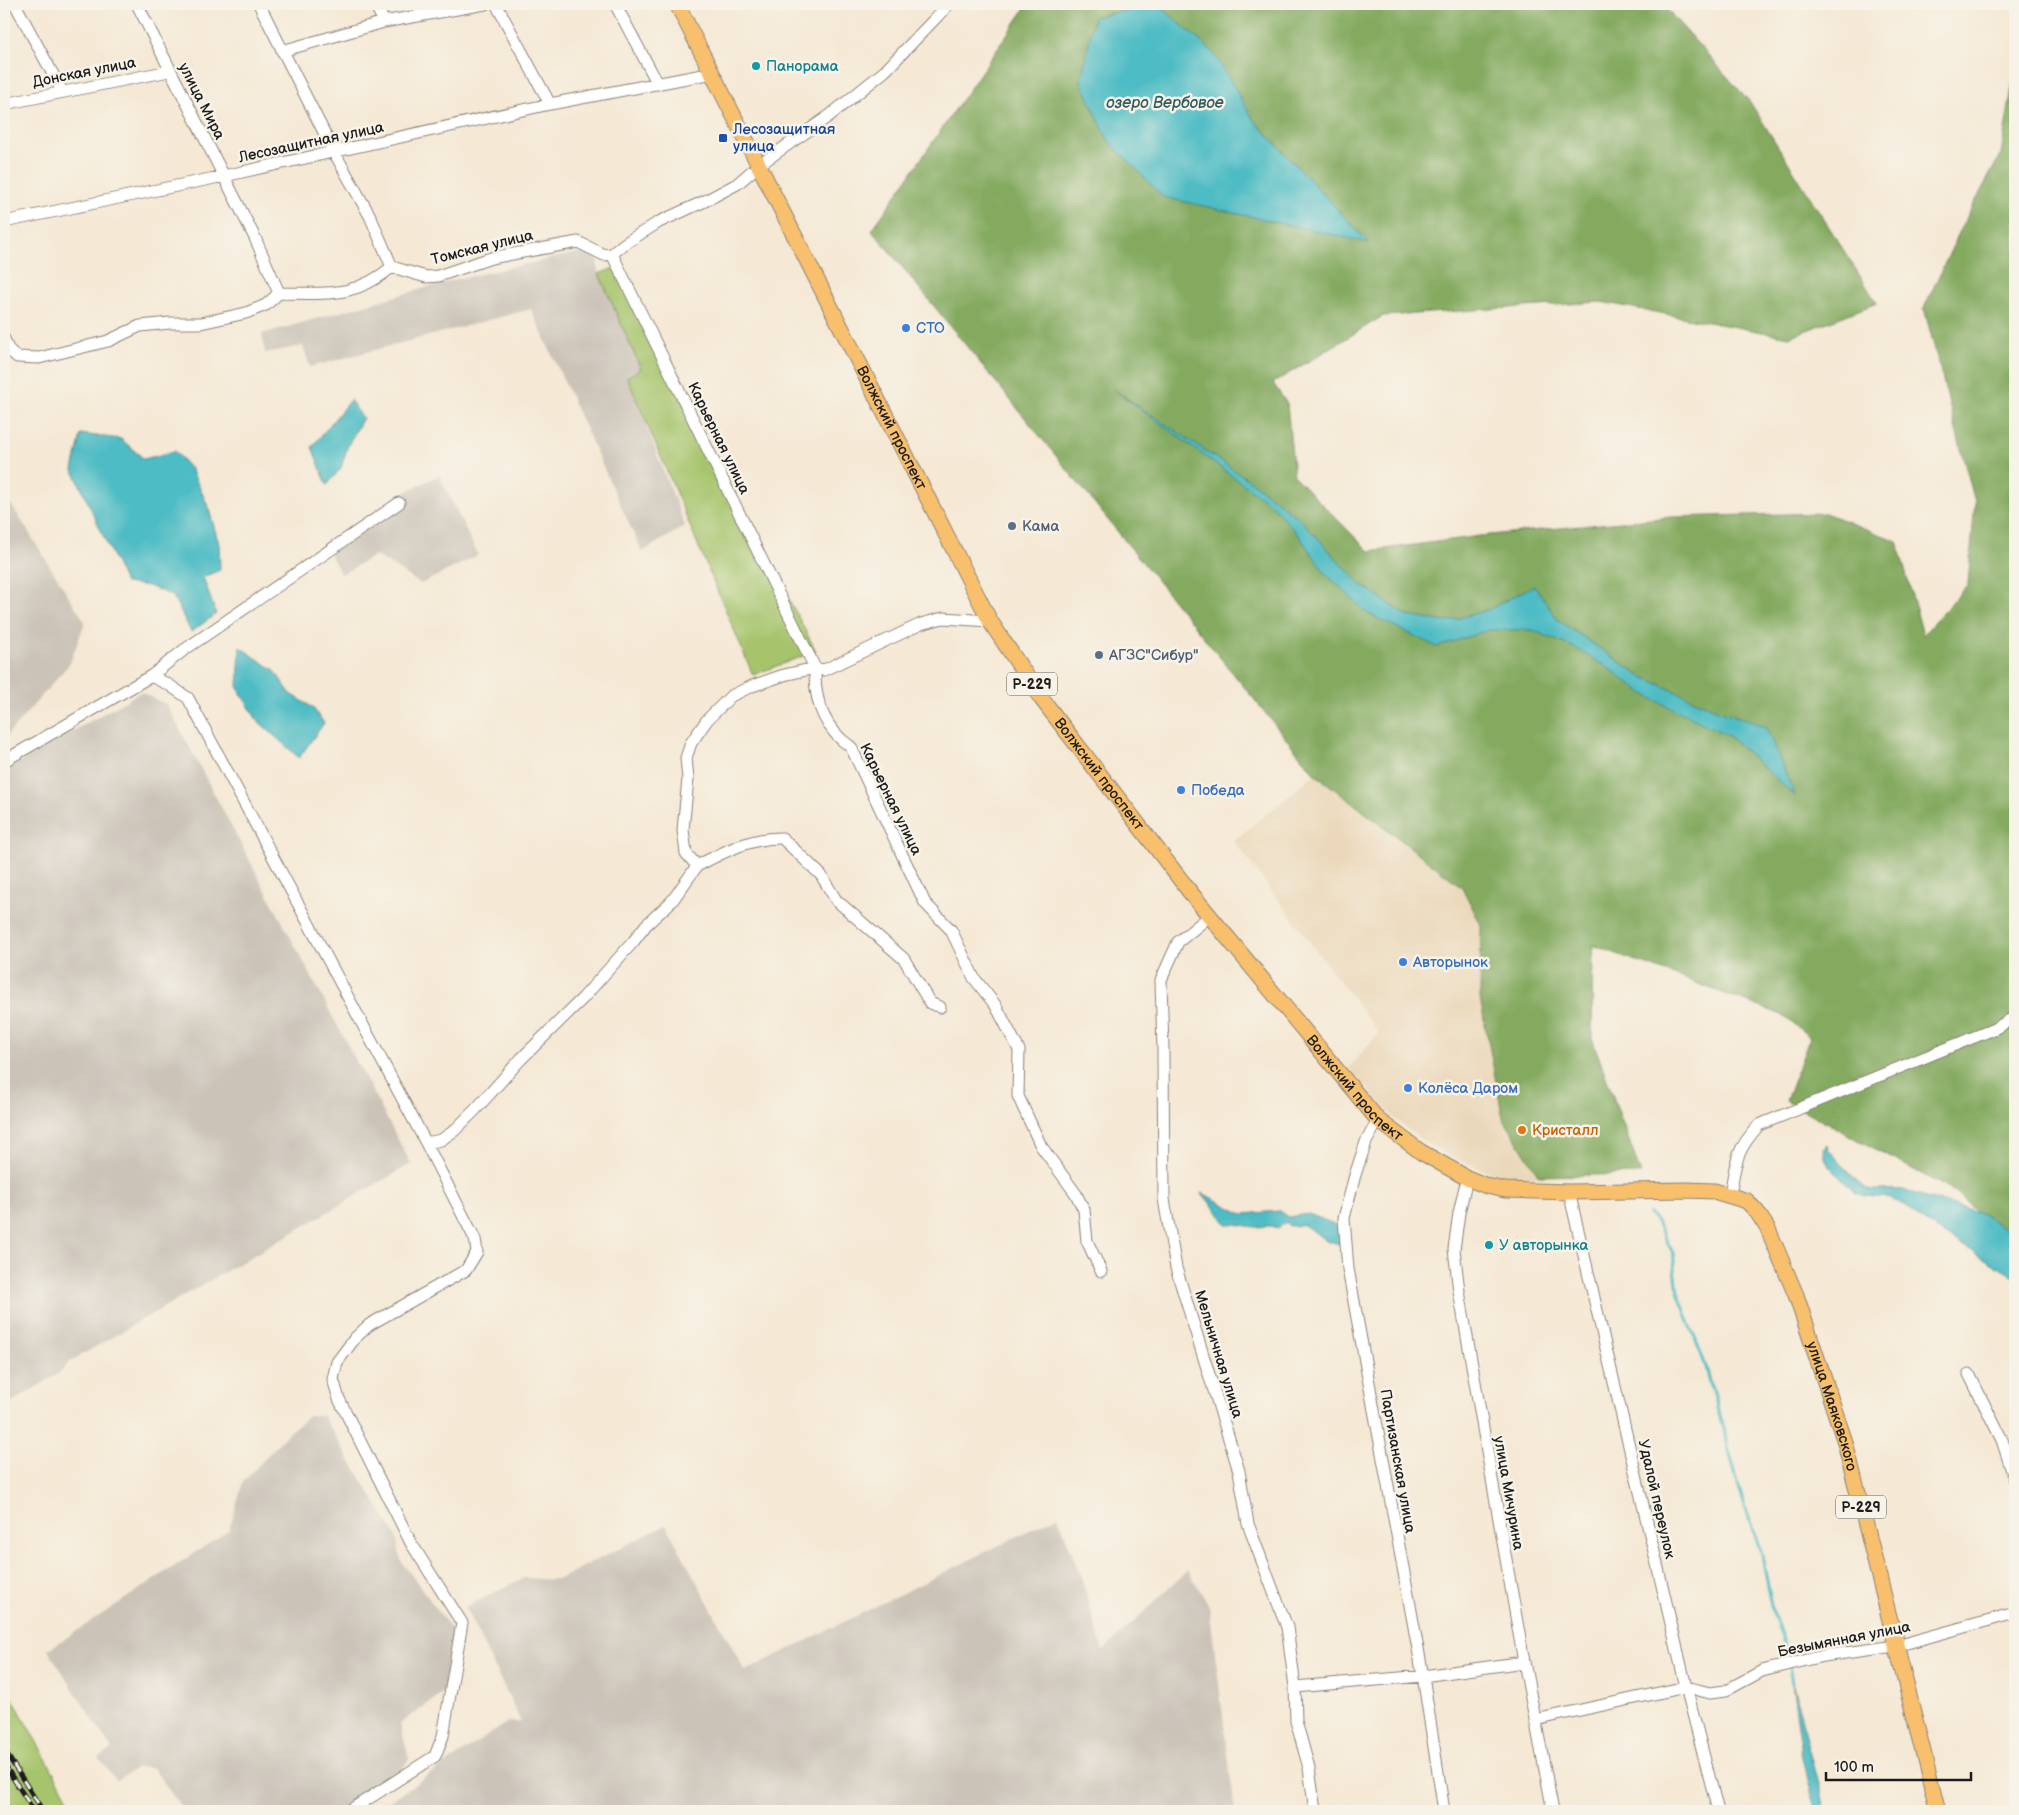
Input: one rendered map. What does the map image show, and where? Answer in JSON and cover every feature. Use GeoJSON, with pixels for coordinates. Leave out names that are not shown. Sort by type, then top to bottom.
{"type":"FeatureCollection","features":[{"type":"Feature","properties":{"kind":"main road","name":"Волжский проспект"},"geometry":{"type":"LineString","coordinates":[[677,4],[990,621],[1041,698],[1190,892],[1378,1120],[1421,1152],[1468,1178],[1487,1186],[1505,1190],[1569,1192],[1714,1191],[1746,1201],[1757,1212]]}},
{"type":"Feature","properties":{"kind":"main road","name":"улица Маяковского"},"geometry":{"type":"LineString","coordinates":[[1757,1212],[1768,1228],[1796,1294],[1845,1442],[1938,1811]]}},
{"type":"Feature","properties":{"kind":"street"},"geometry":{"type":"LineString","coordinates":[[16,4],[62,91]]}},
{"type":"Feature","properties":{"kind":"street","name":"улица Мира"},"geometry":{"type":"LineString","coordinates":[[137,4],[255,238],[279,293]]}},
{"type":"Feature","properties":{"kind":"street"},"geometry":{"type":"LineString","coordinates":[[4,339],[8,350],[17,357],[39,358],[108,340],[140,326],[170,323],[201,323],[246,313],[266,305],[279,293],[326,294],[353,290],[377,279],[392,267],[370,216],[334,152],[259,4]]}},
{"type":"Feature","properties":{"kind":"street"},"geometry":{"type":"LineString","coordinates":[[375,4],[384,22]]}},
{"type":"Feature","properties":{"kind":"street"},"geometry":{"type":"LineString","coordinates":[[282,51],[384,22],[484,4]]}},
{"type":"Feature","properties":{"kind":"street"},"geometry":{"type":"LineString","coordinates":[[496,4],[550,104]]}},
{"type":"Feature","properties":{"kind":"street"},"geometry":{"type":"LineString","coordinates":[[615,4],[658,84]]}},
{"type":"Feature","properties":{"kind":"street"},"geometry":{"type":"LineString","coordinates":[[612,254],[624,244],[660,222],[737,184],[759,165],[829,116],[885,71],[949,4]]}},
{"type":"Feature","properties":{"kind":"street","name":"Донская улица"},"geometry":{"type":"LineString","coordinates":[[4,104],[170,70]]}},
{"type":"Feature","properties":{"kind":"street","name":"Лесозащитная улица"},"geometry":{"type":"LineString","coordinates":[[4,222],[224,176],[550,104],[713,73]]}},
{"type":"Feature","properties":{"kind":"street","name":"Томская улица"},"geometry":{"type":"LineString","coordinates":[[392,267],[426,276],[438,276],[491,258],[578,242],[604,255],[612,254]]}},
{"type":"Feature","properties":{"kind":"street","name":"Карьерная улица"},"geometry":{"type":"LineString","coordinates":[[612,254],[815,668],[816,693],[828,725],[840,740],[851,747],[925,903],[951,930],[974,978],[996,1006],[1020,1050],[1018,1096],[1041,1146],[1076,1194],[1084,1210],[1087,1241],[1101,1271]]}},
{"type":"Feature","properties":{"kind":"street"},"geometry":{"type":"LineString","coordinates":[[4,761],[151,676],[184,650],[399,503]]}},
{"type":"Feature","properties":{"kind":"street"},"geometry":{"type":"LineString","coordinates":[[697,866],[686,853],[683,830],[688,778],[686,758],[691,743],[707,720],[731,696],[752,686],[815,668],[824,670],[921,624],[944,618],[990,621]]}},
{"type":"Feature","properties":{"kind":"street"},"geometry":{"type":"LineString","coordinates":[[151,676],[188,698],[475,1239],[477,1252],[466,1270],[369,1326],[355,1338],[337,1362],[334,1379],[339,1398],[407,1534],[462,1623],[442,1736],[435,1756],[349,1811]]}},
{"type":"Feature","properties":{"kind":"street"},"geometry":{"type":"LineString","coordinates":[[426,1144],[441,1140],[454,1131],[476,1109],[521,1059],[590,991],[646,925],[672,901],[697,866],[725,850],[769,838],[782,838],[821,875],[836,900],[904,959],[930,1003],[940,1007]]}},
{"type":"Feature","properties":{"kind":"street","name":"Мельничная улица"},"geometry":{"type":"LineString","coordinates":[[1211,916],[1178,942],[1161,980],[1164,1199],[1176,1268],[1239,1471],[1248,1524],[1287,1627],[1295,1687],[1296,1721],[1309,1768],[1316,1811]]}},
{"type":"Feature","properties":{"kind":"street"},"geometry":{"type":"LineString","coordinates":[[1730,1195],[1736,1158],[1745,1141],[1759,1125],[1994,1029],[2015,1017]]}},
{"type":"Feature","properties":{"kind":"street","name":"Партизанская улица"},"geometry":{"type":"LineString","coordinates":[[1378,1120],[1366,1142],[1344,1218],[1348,1269],[1423,1676],[1444,1811]]}},
{"type":"Feature","properties":{"kind":"street","name":"улица Мичурина"},"geometry":{"type":"LineString","coordinates":[[1468,1178],[1459,1213],[1454,1249],[1462,1311],[1524,1662],[1553,1811]]}},
{"type":"Feature","properties":{"kind":"street","name":"Удалой переулок"},"geometry":{"type":"LineString","coordinates":[[1569,1192],[1686,1687],[1718,1811]]}},
{"type":"Feature","properties":{"kind":"street"},"geometry":{"type":"LineString","coordinates":[[1969,1374],[2002,1440],[2015,1480]]}},
{"type":"Feature","properties":{"kind":"street","name":"Безымянная улица"},"geometry":{"type":"LineString","coordinates":[[1535,1720],[1686,1687],[1710,1693],[1725,1691],[1762,1671],[1823,1656],[1896,1646],[2015,1613]]}},
{"type":"Feature","properties":{"kind":"street"},"geometry":{"type":"LineString","coordinates":[[1295,1687],[1423,1676],[1524,1662]]}},
{"type":"Feature","properties":{"kind":"shaded area"},"geometry":{"type":"Polygon","coordinates":[[[595,249],[599,274],[641,369],[627,377],[685,526],[642,552],[531,309],[310,367],[303,346],[265,353],[262,334],[454,280],[595,249]]]}},
{"type":"Feature","properties":{"kind":"shaded area"},"geometry":{"type":"Polygon","coordinates":[[[439,475],[478,555],[421,584],[375,555],[341,575],[325,544],[409,490],[439,475]]]}},
{"type":"Feature","properties":{"kind":"shaded area"},"geometry":{"type":"Polygon","coordinates":[[[4,493],[85,622],[70,663],[4,739],[4,493]]]}},
{"type":"Feature","properties":{"kind":"shaded area"},"geometry":{"type":"Polygon","coordinates":[[[141,692],[167,705],[411,1164],[69,1362],[58,1374],[4,1407],[4,771],[141,692]]]}},
{"type":"Feature","properties":{"kind":"shaded area","name":"Авторынок"},"geometry":{"type":"Polygon","coordinates":[[[1315,774],[1462,887],[1481,925],[1480,998],[1503,1118],[1539,1176],[1512,1179],[1450,1156],[1419,1138],[1395,1119],[1349,1068],[1379,1033],[1234,841],[1315,774]]]}},
{"type":"Feature","properties":{"kind":"shaded area"},"geometry":{"type":"Polygon","coordinates":[[[310,1415],[323,1416],[396,1536],[401,1561],[455,1634],[444,1692],[400,1724],[409,1759],[400,1773],[338,1811],[184,1811],[153,1768],[137,1767],[116,1781],[99,1758],[112,1749],[48,1650],[229,1530],[243,1482],[289,1432],[310,1415]]]}},
{"type":"Feature","properties":{"kind":"shaded area"},"geometry":{"type":"Polygon","coordinates":[[[1058,1516],[1083,1583],[1103,1651],[1188,1570],[1209,1606],[1235,1811],[375,1811],[508,1722],[521,1722],[465,1607],[524,1578],[557,1580],[666,1525],[745,1671],[1058,1516]]]}},
{"type":"Feature","properties":{"kind":"green space"},"geometry":{"type":"Polygon","coordinates":[[[1028,4],[1662,4],[1750,102],[1877,303],[1789,337],[1601,302],[1383,316],[1273,383],[1287,404],[1294,476],[1369,551],[1480,536],[1671,517],[1825,513],[1897,541],[1923,635],[1968,584],[1975,502],[1924,308],[1964,222],[2001,154],[2015,69],[2015,1249],[1957,1193],[1786,1101],[1810,1037],[1782,1015],[1593,945],[1592,1038],[1641,1174],[1539,1176],[1503,1118],[1480,998],[1481,925],[1462,887],[1315,774],[872,230],[1028,4]]]}},
{"type":"Feature","properties":{"kind":"green space"},"geometry":{"type":"Polygon","coordinates":[[[614,268],[816,651],[753,675],[627,377],[641,369],[599,274],[614,268]]]}},
{"type":"Feature","properties":{"kind":"green space"},"geometry":{"type":"Polygon","coordinates":[[[4,1683],[75,1811],[4,1811],[4,1683]]]}},
{"type":"Feature","properties":{"kind":"water","name":"озеро Вербовое"},"geometry":{"type":"Polygon","coordinates":[[[1157,4],[1213,52],[1254,120],[1369,243],[1163,197],[1108,140],[1081,81],[1094,17],[1157,4]]]}},
{"type":"Feature","properties":{"kind":"water"},"geometry":{"type":"Polygon","coordinates":[[[1113,389],[1255,484],[1300,519],[1360,584],[1407,616],[1446,622],[1490,609],[1534,585],[1558,620],[1639,675],[1708,706],[1766,727],[1795,796],[1729,736],[1647,696],[1613,671],[1575,648],[1532,630],[1489,630],[1437,647],[1367,613],[1326,574],[1299,536],[1273,506],[1113,389]]]}},
{"type":"Feature","properties":{"kind":"water"},"geometry":{"type":"Polygon","coordinates":[[[350,400],[363,418],[348,445],[341,468],[327,485],[312,447],[350,400]]]}},
{"type":"Feature","properties":{"kind":"water"},"geometry":{"type":"Polygon","coordinates":[[[81,434],[121,439],[144,459],[175,451],[191,469],[208,506],[219,544],[220,570],[203,577],[216,614],[191,632],[173,596],[149,586],[125,583],[73,470],[81,434]]]}},
{"type":"Feature","properties":{"kind":"water"},"geometry":{"type":"Polygon","coordinates":[[[240,647],[274,670],[290,693],[313,708],[324,723],[299,758],[257,720],[238,688],[240,647]]]}},
{"type":"Feature","properties":{"kind":"water"},"geometry":{"type":"Polygon","coordinates":[[[1827,1144],[1829,1150],[1864,1187],[1873,1190],[1903,1190],[1981,1213],[2015,1235],[2015,1277],[1921,1220],[1905,1205],[1888,1198],[1855,1193],[1830,1167],[1825,1158],[1824,1149],[1827,1144]]]}},
{"type":"Feature","properties":{"kind":"water"},"geometry":{"type":"Polygon","coordinates":[[[1202,1193],[1243,1214],[1279,1211],[1288,1217],[1309,1214],[1334,1224],[1342,1234],[1340,1244],[1328,1241],[1304,1225],[1290,1226],[1285,1223],[1278,1228],[1226,1224],[1202,1193]]]}},
{"type":"Feature","properties":{"kind":"water"},"geometry":{"type":"Polygon","coordinates":[[[1792,1683],[1826,1811],[1817,1811],[1808,1780],[1792,1683]]]}},
{"type":"Feature","properties":{"kind":"waterway"},"geometry":{"type":"LineString","coordinates":[[1649,1214],[1657,1222],[1673,1253],[1678,1292],[1706,1367],[1742,1498],[1762,1556],[1773,1611],[1787,1653],[1792,1683]]}},
{"type":"Feature","properties":{"kind":"railway"},"geometry":{"type":"LineString","coordinates":[[4,1750],[43,1811]]}},
{"type":"Feature","properties":{"kind":"railway"},"geometry":{"type":"LineString","coordinates":[[4,1764],[34,1811]]}},
{"type":"Feature","properties":{"kind":"place","name":"Панорама"},"geometry":{"type":"Point","coordinates":[756,66]}},
{"type":"Feature","properties":{"kind":"place","name":"Лесозащитная улица"},"geometry":{"type":"Point","coordinates":[723,138]}},
{"type":"Feature","properties":{"kind":"place","name":"СТО"},"geometry":{"type":"Point","coordinates":[906,328]}},
{"type":"Feature","properties":{"kind":"place","name":"Кама"},"geometry":{"type":"Point","coordinates":[1012,526]}},
{"type":"Feature","properties":{"kind":"place","name":"АГЗС\"Сибур\""},"geometry":{"type":"Point","coordinates":[1099,655]}},
{"type":"Feature","properties":{"kind":"place","name":"Победа"},"geometry":{"type":"Point","coordinates":[1181,790]}},
{"type":"Feature","properties":{"kind":"place","name":"Авторынок"},"geometry":{"type":"Point","coordinates":[1403,962]}},
{"type":"Feature","properties":{"kind":"place","name":"Колёса Даром"},"geometry":{"type":"Point","coordinates":[1408,1088]}},
{"type":"Feature","properties":{"kind":"place","name":"Кристалл"},"geometry":{"type":"Point","coordinates":[1522,1130]}},
{"type":"Feature","properties":{"kind":"place","name":"У авторынка"},"geometry":{"type":"Point","coordinates":[1489,1245]}}]}
